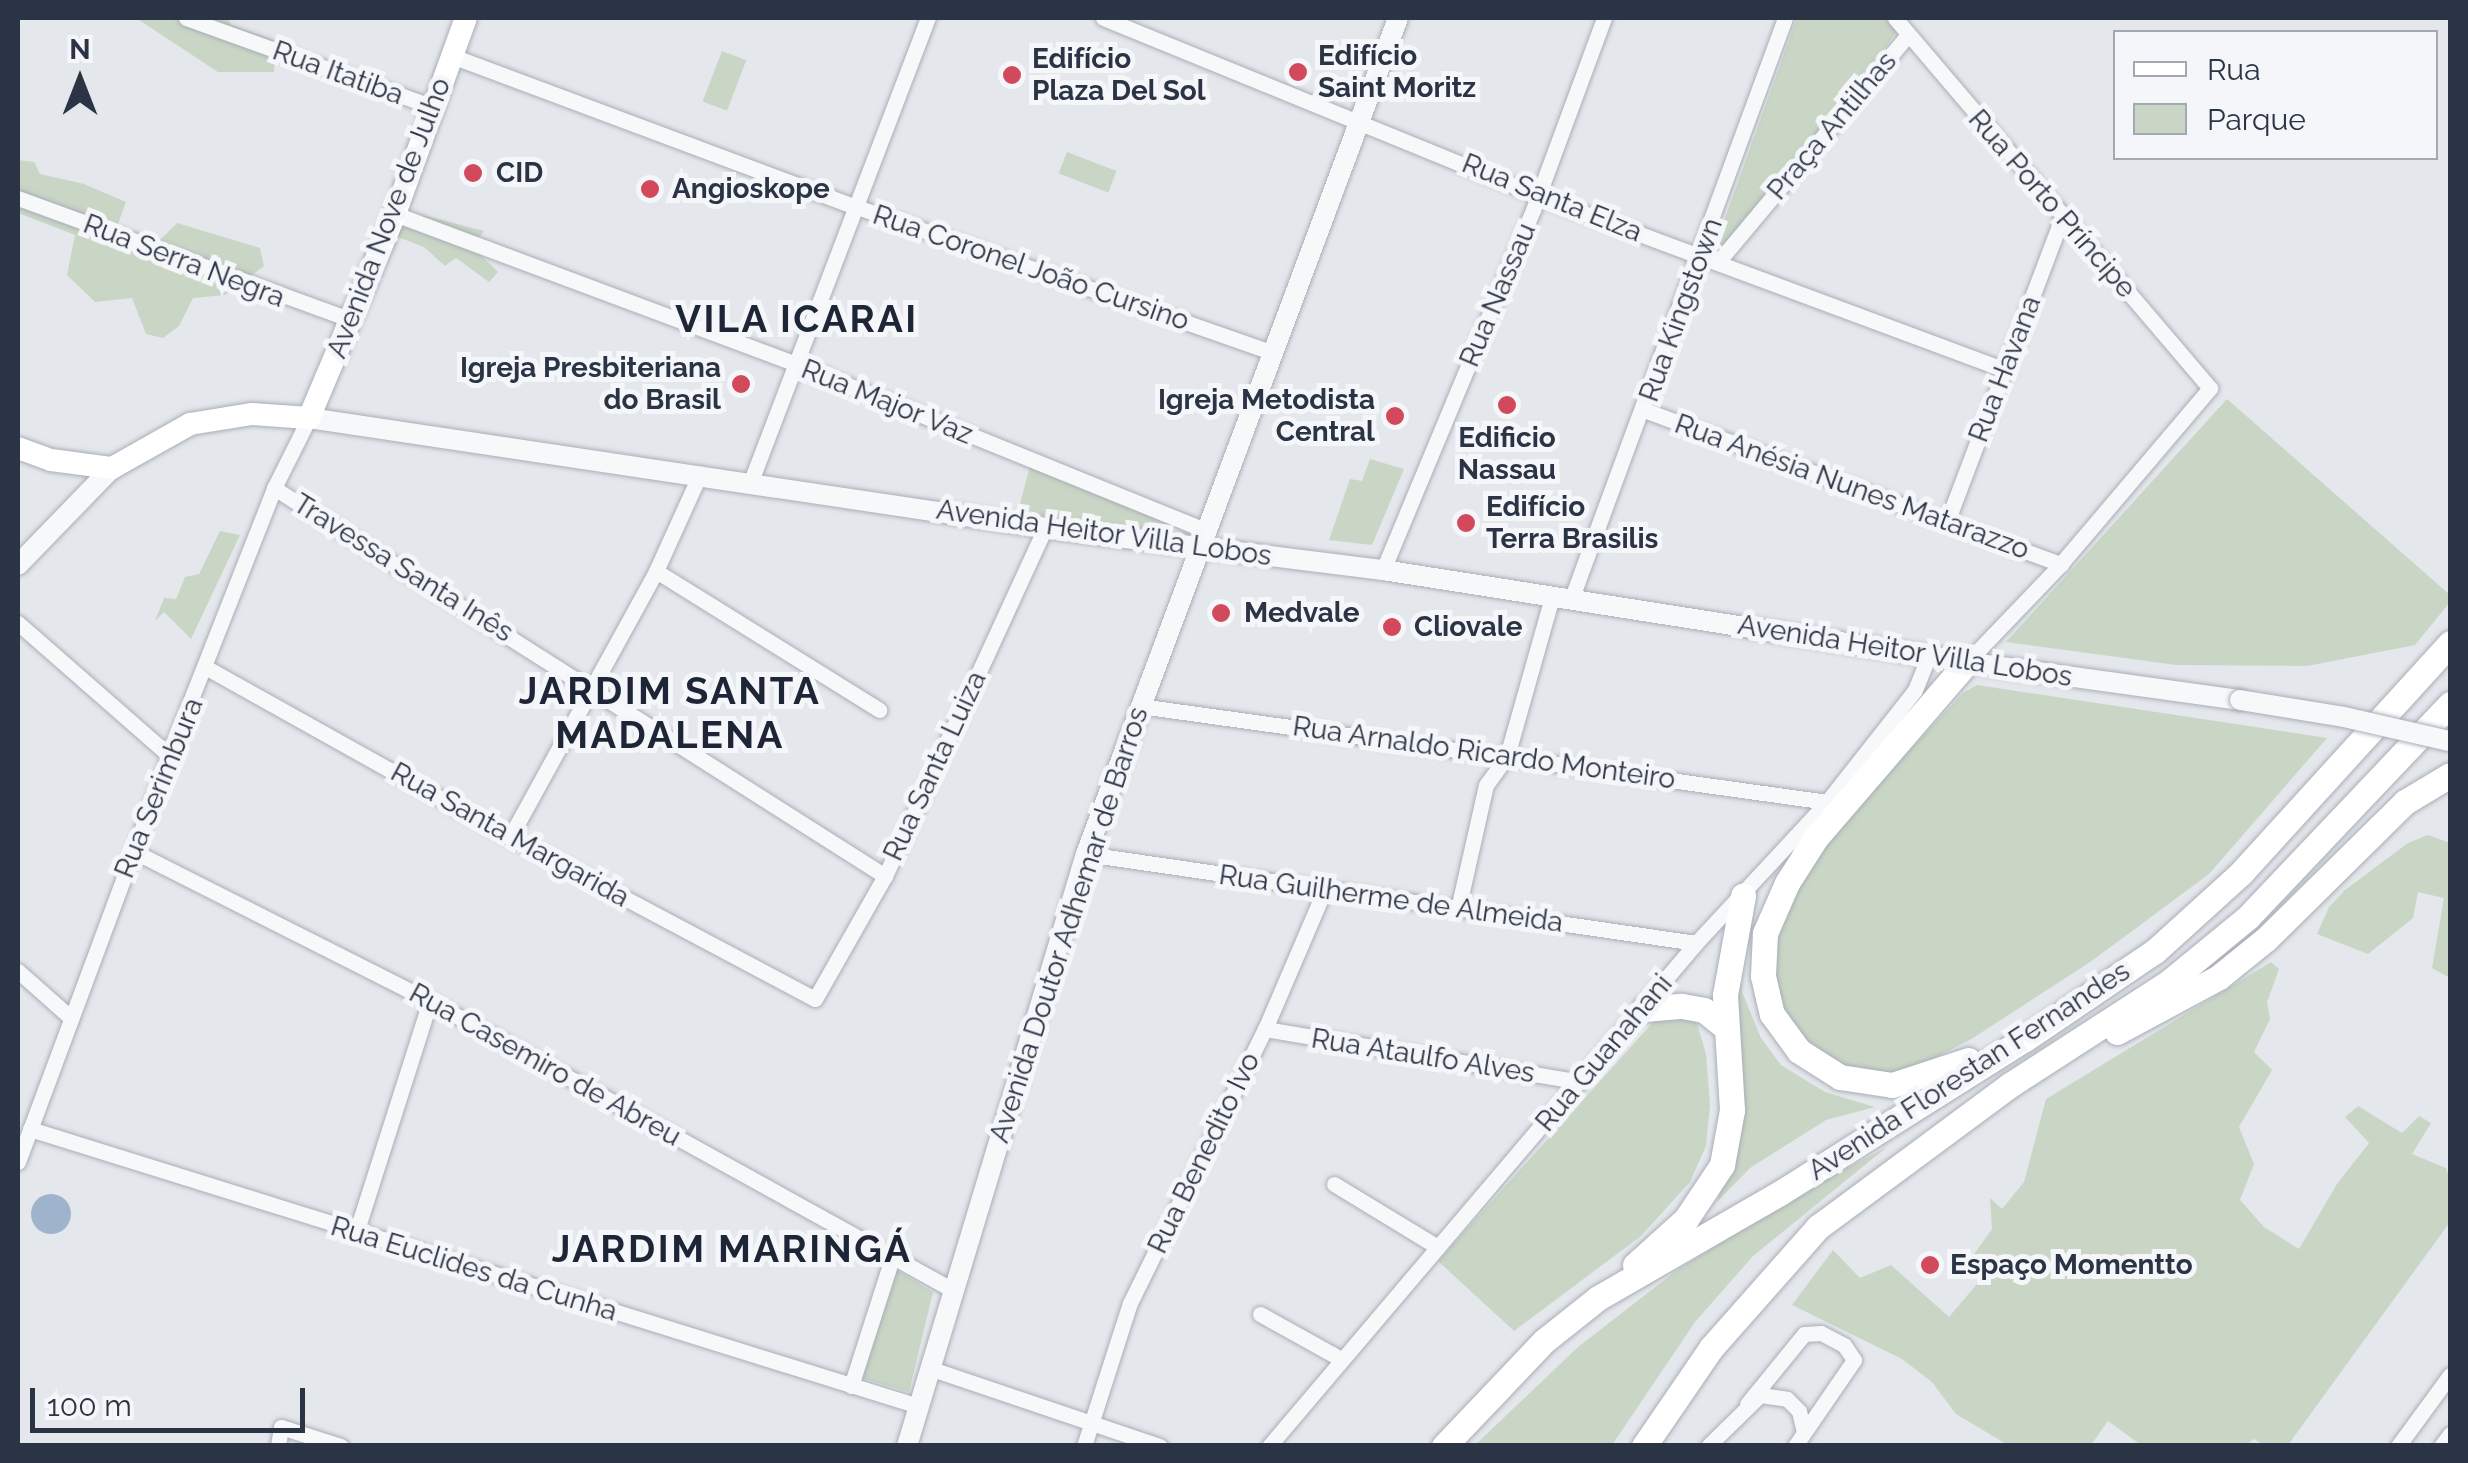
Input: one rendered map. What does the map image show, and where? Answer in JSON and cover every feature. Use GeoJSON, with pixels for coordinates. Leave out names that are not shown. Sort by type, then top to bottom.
{"type":"FeatureCollection","features":[{"type":"Feature","properties":{"kind":"highway","name":"Avenida Florestan Fernandes"},"geometry":{"type":"LineString","coordinates":[[1444,1446],[1544,1341],[1598,1298],[1780,1193],[2025,1040],[2155,951],[2241,873],[2450,644]]}},
{"type":"Feature","properties":{"kind":"highway"},"geometry":{"type":"LineString","coordinates":[[1968,662],[1806,854],[1765,933],[1763,976],[1772,1014],[1799,1051],[1840,1077],[1892,1085],[2025,1040]]}},
{"type":"Feature","properties":{"kind":"highway","name":"Avenida Florestan Fernandes"},"geometry":{"type":"LineString","coordinates":[[1644,1446],[1711,1348],[1818,1227],[2010,1086],[2169,982],[2248,917],[2448,707]]}},
{"type":"Feature","properties":{"kind":"highway"},"geometry":{"type":"LineString","coordinates":[[2010,1086],[2218,977],[2266,940],[2405,802],[2450,776]]}},
{"type":"Feature","properties":{"kind":"highway"},"geometry":{"type":"LineString","coordinates":[[1598,1298],[1686,1219],[1722,1165],[1732,1110],[1724,1026],[1729,962],[1743,896]]}},
{"type":"Feature","properties":{"kind":"highway"},"geometry":{"type":"LineString","coordinates":[[1644,1009],[1682,1006],[1704,1010],[1724,1026]]}},
{"type":"Feature","properties":{"kind":"main road","name":"Avenida Nove de Julho"},"geometry":{"type":"LineString","coordinates":[[309,418],[395,214],[466,18]]}},
{"type":"Feature","properties":{"kind":"main road","name":"Avenida Heitor Villa Lobos"},"geometry":{"type":"LineString","coordinates":[[112,468],[190,424],[252,414],[309,418]]}},
{"type":"Feature","properties":{"kind":"main road"},"geometry":{"type":"LineString","coordinates":[[18,448],[51,460],[112,468]]}},
{"type":"Feature","properties":{"kind":"street","name":"Rua Itatiba"},"geometry":{"type":"LineString","coordinates":[[186,18],[433,107]]}},
{"type":"Feature","properties":{"kind":"street"},"geometry":{"type":"LineString","coordinates":[[751,481],[928,18]]}},
{"type":"Feature","properties":{"kind":"street","name":"Rua Santa Elza"},"geometry":{"type":"LineString","coordinates":[[1103,18],[1538,193],[2005,370]]}},
{"type":"Feature","properties":{"kind":"street","name":"Avenida Doutor Adhemar de Barros"},"geometry":{"type":"LineString","coordinates":[[907,1446],[951,1289],[1086,854],[1363,121],[1398,18]]}},
{"type":"Feature","properties":{"kind":"street","name":"Rua Nassau"},"geometry":{"type":"LineString","coordinates":[[1384,570],[1538,193],[1604,18]]}},
{"type":"Feature","properties":{"kind":"street","name":"Rua Kingstown"},"geometry":{"type":"LineString","coordinates":[[1458,909],[1486,784],[1507,756],[1562,598],[1644,410],[1785,18]]}},
{"type":"Feature","properties":{"kind":"street","name":"Rua Porto Príncipe"},"geometry":{"type":"LineString","coordinates":[[1895,18],[2210,388],[2061,564]]}},
{"type":"Feature","properties":{"kind":"street","name":"Praça Antilhas"},"geometry":{"type":"LineString","coordinates":[[1718,262],[1908,36]]}},
{"type":"Feature","properties":{"kind":"street","name":"Rua Coronel João Cursino"},"geometry":{"type":"LineString","coordinates":[[452,56],[854,206],[1273,352]]}},
{"type":"Feature","properties":{"kind":"street","name":"Rua Serra Negra"},"geometry":{"type":"LineString","coordinates":[[18,198],[350,320]]}},
{"type":"Feature","properties":{"kind":"street","name":"Rua Major Vaz"},"geometry":{"type":"LineString","coordinates":[[395,214],[796,364],[1206,538]]}},
{"type":"Feature","properties":{"kind":"street","name":"Rua Havana"},"geometry":{"type":"LineString","coordinates":[[1947,522],[2062,217]]}},
{"type":"Feature","properties":{"kind":"street","name":"Rua Anésia Nunes Matarazzo"},"geometry":{"type":"LineString","coordinates":[[1644,410],[2061,564]]}},
{"type":"Feature","properties":{"kind":"street","name":"Avenida Heitor Villa Lobos"},"geometry":{"type":"LineString","coordinates":[[309,418],[751,481],[1045,528],[1206,538],[1929,656],[2344,716],[2450,742]]}},
{"type":"Feature","properties":{"kind":"street","name":"Rua Serimbura"},"geometry":{"type":"LineString","coordinates":[[18,1162],[169,755],[207,668],[274,488],[309,418]]}},
{"type":"Feature","properties":{"kind":"street","name":"Avenida Heitor Villa Lobos"},"geometry":{"type":"LineString","coordinates":[[18,565],[112,468]]}},
{"type":"Feature","properties":{"kind":"street"},"geometry":{"type":"LineString","coordinates":[[510,837],[656,570],[700,474]]}},
{"type":"Feature","properties":{"kind":"street","name":"Travessa Santa Inês"},"geometry":{"type":"LineString","coordinates":[[274,488],[594,687],[885,876]]}},
{"type":"Feature","properties":{"kind":"street","name":"Rua Santa Luiza"},"geometry":{"type":"LineString","coordinates":[[815,999],[885,876],[1045,528]]}},
{"type":"Feature","properties":{"kind":"street"},"geometry":{"type":"LineString","coordinates":[[1968,662],[2061,564]]}},
{"type":"Feature","properties":{"kind":"street"},"geometry":{"type":"LineString","coordinates":[[656,570],[879,710]]}},
{"type":"Feature","properties":{"kind":"street"},"geometry":{"type":"LineString","coordinates":[[18,622],[169,755]]}},
{"type":"Feature","properties":{"kind":"street","name":"Rua Guanahani"},"geometry":{"type":"LineString","coordinates":[[1269,1446],[1339,1358],[1644,1009],[1696,944],[1827,802],[1915,690],[1929,656]]}},
{"type":"Feature","properties":{"kind":"street","name":"Rua Santa Margarida"},"geometry":{"type":"LineString","coordinates":[[207,668],[510,837],[815,999]]}},
{"type":"Feature","properties":{"kind":"street","name":"Rua Arnaldo Ricardo Monteiro"},"geometry":{"type":"LineString","coordinates":[[1140,706],[1827,802]]}},
{"type":"Feature","properties":{"kind":"street","name":"Rua Casemiro de Abreu"},"geometry":{"type":"LineString","coordinates":[[133,851],[430,1001],[951,1289]]}},
{"type":"Feature","properties":{"kind":"street","name":"Rua Guilherme de Almeida"},"geometry":{"type":"LineString","coordinates":[[1086,854],[1696,944]]}},
{"type":"Feature","properties":{"kind":"street","name":"Rua Benedito Ivo"},"geometry":{"type":"LineString","coordinates":[[1084,1446],[1130,1303],[1264,1030],[1325,889]]}},
{"type":"Feature","properties":{"kind":"street"},"geometry":{"type":"LineString","coordinates":[[18,971],[71,1018]]}},
{"type":"Feature","properties":{"kind":"street"},"geometry":{"type":"LineString","coordinates":[[356,1233],[430,1001]]}},
{"type":"Feature","properties":{"kind":"street","name":"Rua Ataulfo Alves"},"geometry":{"type":"LineString","coordinates":[[1264,1030],[1581,1082]]}},
{"type":"Feature","properties":{"kind":"street","name":"Rua Euclides da Cunha"},"geometry":{"type":"LineString","coordinates":[[30,1129],[918,1406]]}},
{"type":"Feature","properties":{"kind":"street"},"geometry":{"type":"LineString","coordinates":[[1334,1184],[1436,1246]]}},
{"type":"Feature","properties":{"kind":"street"},"geometry":{"type":"LineString","coordinates":[[851,1386],[893,1255]]}},
{"type":"Feature","properties":{"kind":"street"},"geometry":{"type":"LineString","coordinates":[[1260,1314],[1339,1358]]}},
{"type":"Feature","properties":{"kind":"street"},"geometry":{"type":"LineString","coordinates":[[1708,1446],[1804,1334],[1830,1336],[1844,1345],[1854,1360],[1803,1428],[1795,1446]]}},
{"type":"Feature","properties":{"kind":"street"},"geometry":{"type":"LineString","coordinates":[[930,1368],[1160,1446]]}},
{"type":"Feature","properties":{"kind":"street"},"geometry":{"type":"LineString","coordinates":[[2398,1446],[2450,1375]]}},
{"type":"Feature","properties":{"kind":"street"},"geometry":{"type":"LineString","coordinates":[[1747,1404],[1760,1395],[1778,1395],[1799,1412],[1803,1428]]}},
{"type":"Feature","properties":{"kind":"street"},"geometry":{"type":"LineString","coordinates":[[278,1446],[281,1427],[341,1446]]}},
{"type":"Feature","properties":{"kind":"street"},"geometry":{"type":"LineString","coordinates":[[2442,1446],[2450,1434]]}},
{"type":"Feature","properties":{"kind":"green space"},"geometry":{"type":"Polygon","coordinates":[[[136,18],[228,18],[231,25],[277,41],[274,72],[218,72],[136,18]]]}},
{"type":"Feature","properties":{"kind":"green space"},"geometry":{"type":"Polygon","coordinates":[[[1797,18],[1894,18],[1901,26],[1731,252],[1715,246],[1797,18]]]}},
{"type":"Feature","properties":{"kind":"green space"},"geometry":{"type":"Polygon","coordinates":[[[722,51],[746,60],[727,111],[703,101],[722,51]]]}},
{"type":"Feature","properties":{"kind":"green space"},"geometry":{"type":"Polygon","coordinates":[[[1067,152],[1116,171],[1108,192],[1059,173],[1067,152]]]}},
{"type":"Feature","properties":{"kind":"green space"},"geometry":{"type":"Polygon","coordinates":[[[18,160],[34,162],[40,174],[84,184],[126,202],[114,235],[153,247],[177,223],[260,248],[264,266],[225,295],[193,298],[179,326],[163,338],[146,334],[132,298],[95,302],[67,275],[75,235],[18,213],[18,160]]]}},
{"type":"Feature","properties":{"kind":"green space"},"geometry":{"type":"Polygon","coordinates":[[[423,215],[484,231],[472,246],[498,272],[489,282],[456,258],[445,266],[424,247],[398,237],[396,228],[423,215]]]}},
{"type":"Feature","properties":{"kind":"green space"},"geometry":{"type":"Polygon","coordinates":[[[2227,399],[2450,595],[2450,602],[2415,645],[2307,666],[2176,665],[2006,642],[2227,399]]]}},
{"type":"Feature","properties":{"kind":"green space"},"geometry":{"type":"Polygon","coordinates":[[[1370,459],[1404,469],[1372,545],[1329,540],[1350,479],[1362,481],[1370,459]]]}},
{"type":"Feature","properties":{"kind":"green space"},"geometry":{"type":"Polygon","coordinates":[[[1030,466],[1173,523],[1164,541],[1015,523],[1030,466]]]}},
{"type":"Feature","properties":{"kind":"green space"},"geometry":{"type":"Polygon","coordinates":[[[220,531],[240,535],[191,639],[164,612],[155,621],[164,598],[176,599],[185,577],[199,574],[220,531]]]}},
{"type":"Feature","properties":{"kind":"green space"},"geometry":{"type":"Polygon","coordinates":[[[1977,685],[2327,738],[2209,874],[2093,960],[1973,1038],[1910,1071],[1892,1074],[1837,1066],[1789,1026],[1771,967],[1779,911],[1832,832],[1963,693],[1977,685]]]}},
{"type":"Feature","properties":{"kind":"green space"},"geometry":{"type":"Polygon","coordinates":[[[2428,835],[2450,843],[2450,978],[2432,968],[2444,898],[2418,892],[2413,918],[2368,954],[2317,934],[2329,907],[2345,890],[2408,843],[2428,835]]]}},
{"type":"Feature","properties":{"kind":"green space"},"geometry":{"type":"Polygon","coordinates":[[[1756,893],[1739,949],[1742,992],[1761,1038],[1781,1065],[1825,1092],[1875,1107],[1826,1120],[1750,1168],[1717,1202],[1734,1132],[1728,1023],[1744,909],[1756,893]]]}},
{"type":"Feature","properties":{"kind":"green space"},"geometry":{"type":"Polygon","coordinates":[[[2271,962],[2279,969],[2267,1002],[2270,1019],[2254,1052],[2272,1070],[2239,1127],[2254,1164],[2240,1200],[2264,1227],[2299,1249],[2337,1184],[2369,1143],[2345,1117],[2358,1106],[2402,1133],[2419,1116],[2431,1123],[2412,1154],[2446,1168],[2450,1179],[2450,1222],[2288,1445],[2264,1445],[2254,1439],[2246,1445],[2141,1445],[2108,1421],[2091,1445],[2008,1445],[1956,1414],[1932,1382],[1902,1359],[1792,1305],[1833,1250],[1860,1278],[1891,1265],[1949,1317],[1982,1278],[1967,1264],[1992,1229],[1990,1198],[2002,1209],[2024,1182],[2046,1099],[2271,962]]]}},
{"type":"Feature","properties":{"kind":"green space"},"geometry":{"type":"Polygon","coordinates":[[[1664,1010],[1696,1020],[1706,1054],[1710,1105],[1706,1146],[1690,1182],[1641,1236],[1514,1331],[1438,1261],[1664,1010]]]}},
{"type":"Feature","properties":{"kind":"green space"},"geometry":{"type":"Polygon","coordinates":[[[1887,1147],[1753,1256],[1695,1322],[1612,1445],[1474,1446],[1578,1347],[1676,1271],[1800,1193],[1887,1147]]]}},
{"type":"Feature","properties":{"kind":"green space"},"geometry":{"type":"Polygon","coordinates":[[[896,1270],[933,1292],[909,1392],[861,1378],[896,1270]]]}},
{"type":"Feature","properties":{"kind":"water"},"geometry":{"type":"Polygon","coordinates":[[[51,1194],[65,1200],[71,1214],[65,1228],[51,1234],[37,1228],[31,1214],[37,1200],[51,1194]]]}},
{"type":"Feature","properties":{"kind":"place","name":"Edifício Saint Moritz"},"geometry":{"type":"Point","coordinates":[1298,72]}},
{"type":"Feature","properties":{"kind":"place","name":"Edifício Plaza Del Sol"},"geometry":{"type":"Point","coordinates":[1012,75]}},
{"type":"Feature","properties":{"kind":"place","name":"CID"},"geometry":{"type":"Point","coordinates":[473,173]}},
{"type":"Feature","properties":{"kind":"place","name":"Angioskope"},"geometry":{"type":"Point","coordinates":[650,189]}},
{"type":"Feature","properties":{"kind":"place","name":"Igreja Presbiteriana do Brasil"},"geometry":{"type":"Point","coordinates":[741,384]}},
{"type":"Feature","properties":{"kind":"place","name":"Edificio Nassau"},"geometry":{"type":"Point","coordinates":[1507,405]}},
{"type":"Feature","properties":{"kind":"place","name":"Igreja Metodista Central"},"geometry":{"type":"Point","coordinates":[1395,416]}},
{"type":"Feature","properties":{"kind":"place","name":"Edifício Terra Brasilis"},"geometry":{"type":"Point","coordinates":[1466,523]}},
{"type":"Feature","properties":{"kind":"place","name":"Medvale"},"geometry":{"type":"Point","coordinates":[1221,613]}},
{"type":"Feature","properties":{"kind":"place","name":"Cliovale"},"geometry":{"type":"Point","coordinates":[1392,627]}},
{"type":"Feature","properties":{"kind":"place","name":"Espaço Momentto"},"geometry":{"type":"Point","coordinates":[1930,1265]}},
{"type":"Feature","properties":{"kind":"district","name":"VILA ICARAI"},"geometry":{"type":"Point","coordinates":[797,319]}},
{"type":"Feature","properties":{"kind":"district","name":"JARDIM SANTA MADALENA"},"geometry":{"type":"Point","coordinates":[670,713]}},
{"type":"Feature","properties":{"kind":"district","name":"JARDIM MARINGÁ"},"geometry":{"type":"Point","coordinates":[732,1249]}}]}
